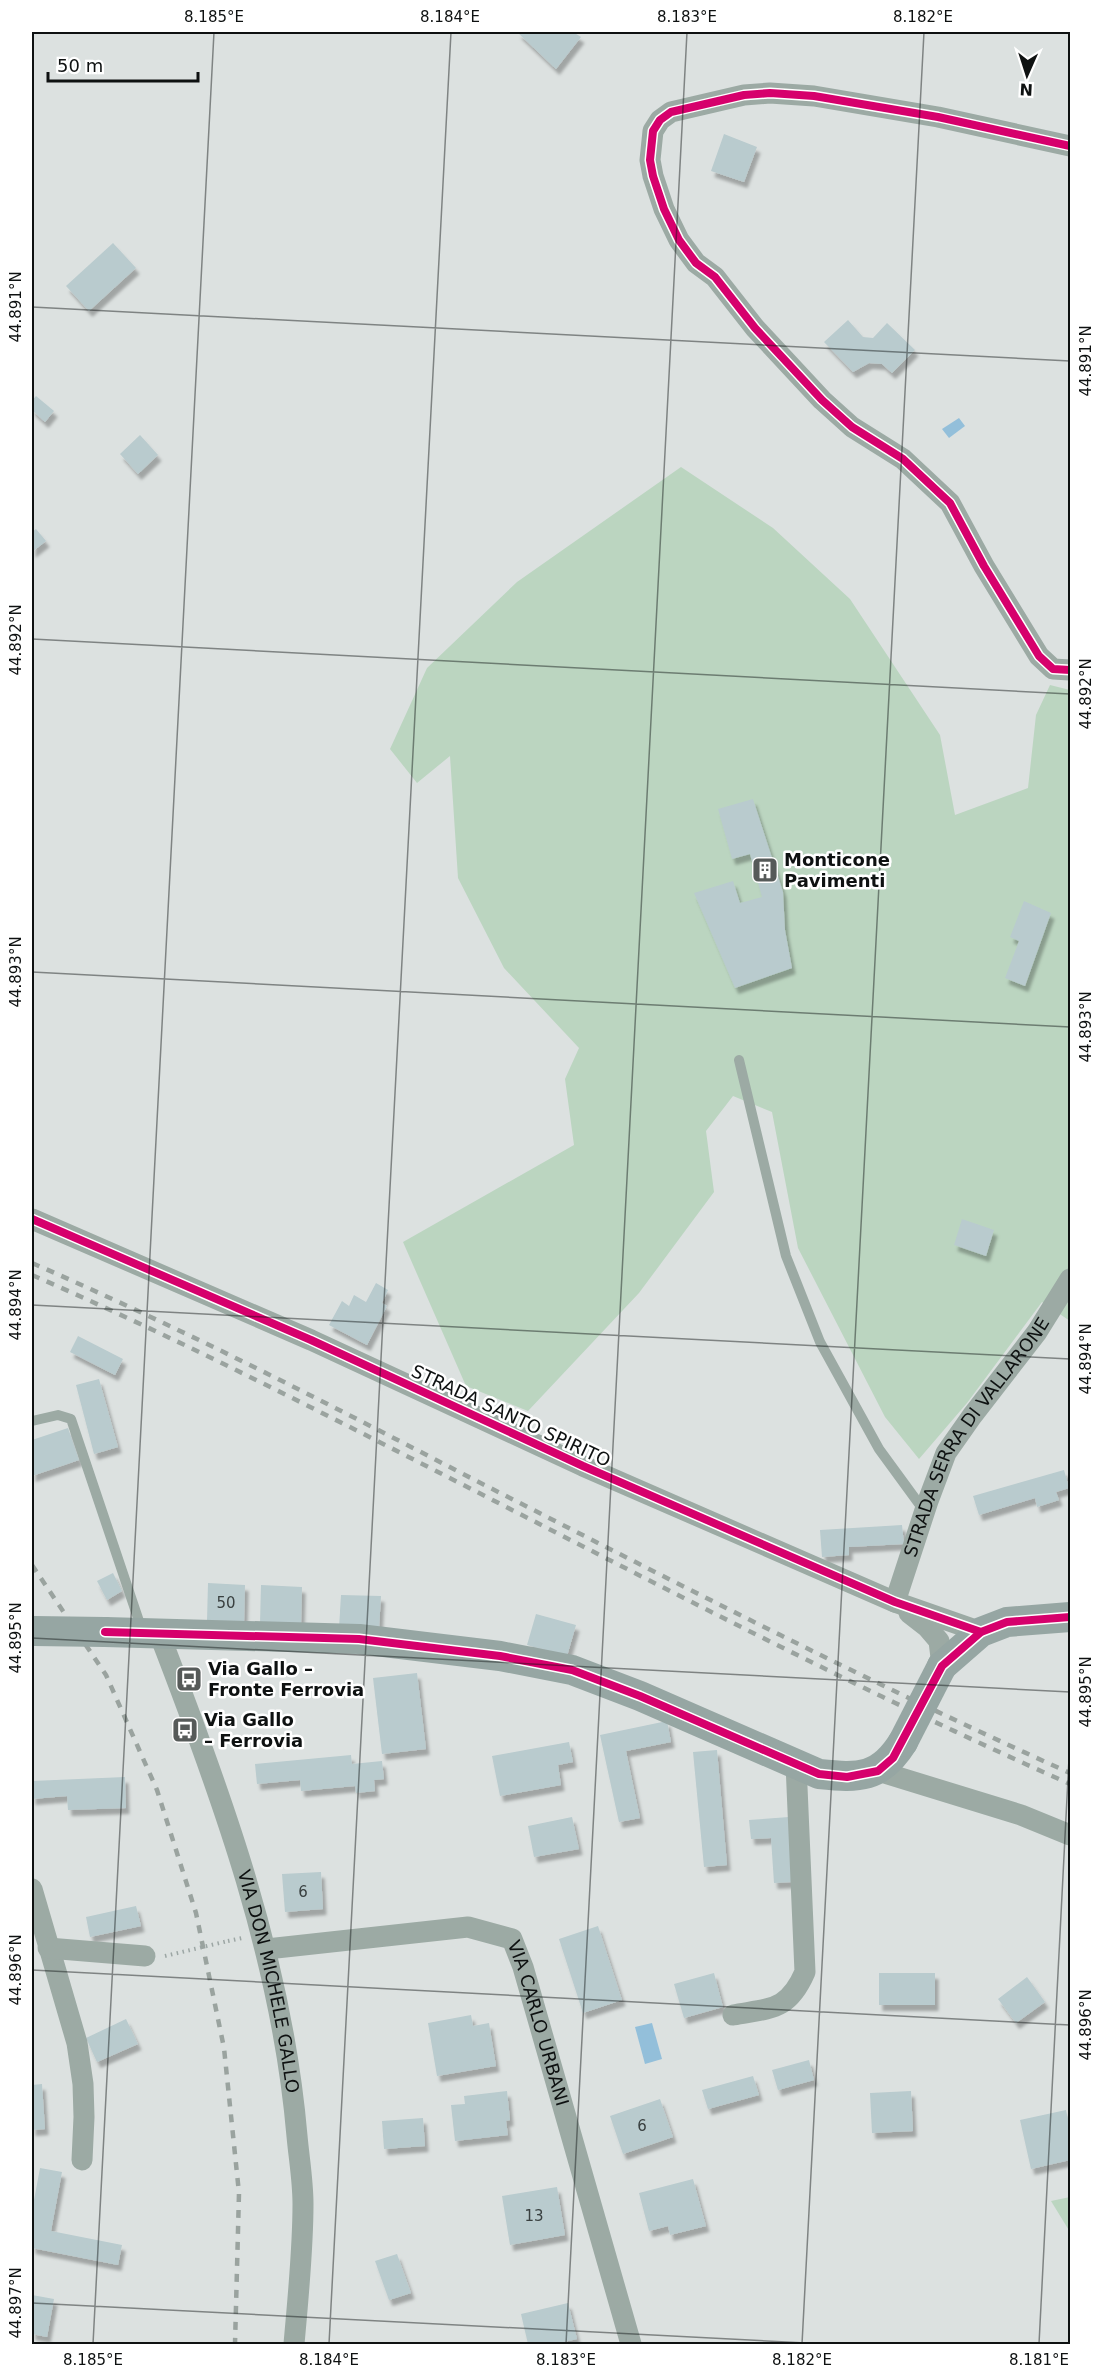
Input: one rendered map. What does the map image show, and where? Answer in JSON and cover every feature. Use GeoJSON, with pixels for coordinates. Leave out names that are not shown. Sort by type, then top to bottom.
{"type":"FeatureCollection","features":[{"type":"Feature","properties":{"kind":"street"},"geometry":{"type":"LineString","coordinates":[[1071,146],[938,117],[814,96],[770,93],[744,95],[671,112],[660,120],[653,131],[650,160],[652,176],[664,209],[679,240],[696,263],[715,277],[750,322],[822,400],[852,427],[903,459],[950,503],[984,566],[1039,656],[1053,669],[1071,670]]}},
{"type":"Feature","properties":{"kind":"street","name":"STRADA SANTO SPIRITO"},"geometry":{"type":"LineString","coordinates":[[32,1219],[310,1340],[583,1466],[895,1602],[988,1630]]}},
{"type":"Feature","properties":{"kind":"street","name":"STRADA SERRA DI VALLARONE"},"geometry":{"type":"LineString","coordinates":[[895,1602],[946,1453],[1037,1332],[1071,1279]]}},
{"type":"Feature","properties":{"kind":"street","name":"STRADA SANTO SPIRITO"},"geometry":{"type":"LineString","coordinates":[[895,1602],[927,1627],[939,1641],[942,1666]]}},
{"type":"Feature","properties":{"kind":"street"},"geometry":{"type":"LineString","coordinates":[[878,1771],[893,1758],[903,1742],[942,1666],[988,1630],[1007,1622],[1071,1617]]}},
{"type":"Feature","properties":{"kind":"street"},"geometry":{"type":"LineString","coordinates":[[33,1631],[358,1639],[500,1656],[572,1671],[640,1696],[819,1774],[847,1777],[878,1771],[1021,1815],[1071,1835]]}},
{"type":"Feature","properties":{"kind":"street","name":"VIA DON MICHELE GALLO"},"geometry":{"type":"LineString","coordinates":[[151,1633],[192,1716],[221,1800],[267,1949],[282,2017],[294,2104],[303,2202],[301,2270],[294,2344]]}},
{"type":"Feature","properties":{"kind":"street"},"geometry":{"type":"LineString","coordinates":[[732,2015],[773,2008],[787,2001],[799,1987],[806,1972],[796,1764]]}},
{"type":"Feature","properties":{"kind":"street"},"geometry":{"type":"LineString","coordinates":[[32,1889],[41,1940],[76,2043],[83,2084],[82,2160]]}},
{"type":"Feature","properties":{"kind":"street","name":"VIA CARLO URBANI"},"geometry":{"type":"LineString","coordinates":[[267,1949],[468,1927],[512,1940],[523,1967],[631,2344]]}},
{"type":"Feature","properties":{"kind":"street"},"geometry":{"type":"LineString","coordinates":[[41,1940],[155,1956]]}},
{"type":"Feature","properties":{"kind":"lane"},"geometry":{"type":"LineString","coordinates":[[739,1060],[786,1256],[820,1342],[879,1449],[925,1512]]}},
{"type":"Feature","properties":{"kind":"lane"},"geometry":{"type":"LineString","coordinates":[[32,1421],[58,1415],[71,1419],[151,1633]]}},
{"type":"Feature","properties":{"kind":"path"},"geometry":{"type":"LineString","coordinates":[[155,1956],[228,1941]]}},
{"type":"Feature","properties":{"kind":"green space"},"geometry":{"type":"Polygon","coordinates":[[[681,467],[773,528],[850,599],[940,735],[955,815],[1028,788],[1036,715],[1050,685],[1070,690],[1070,1321],[1042,1302],[967,1403],[919,1459],[885,1417],[798,1248],[772,1112],[733,1096],[706,1131],[714,1192],[639,1293],[528,1411],[466,1386],[403,1242],[574,1145],[565,1079],[579,1048],[504,968],[458,878],[450,756],[417,783],[390,749],[427,668],[517,582],[681,467]]]}},
{"type":"Feature","properties":{"kind":"green space"},"geometry":{"type":"Polygon","coordinates":[[[1070,2197],[1070,2232],[1051,2201],[1070,2197]]]}},
{"type":"Feature","properties":{"kind":"water"},"geometry":{"type":"Polygon","coordinates":[[[959,418],[965,426],[949,438],[942,429],[959,418]]]}},
{"type":"Feature","properties":{"kind":"water"},"geometry":{"type":"Polygon","coordinates":[[[652,2023],[662,2059],[645,2064],[635,2027],[652,2023]]]}},
{"type":"Feature","properties":{"kind":"building"},"geometry":{"type":"Polygon","coordinates":[[[517,32],[573,32],[581,37],[556,69],[517,32]]]}},
{"type":"Feature","properties":{"kind":"building"},"geometry":{"type":"Polygon","coordinates":[[[724,134],[757,147],[744,182],[711,171],[724,134]]]}},
{"type":"Feature","properties":{"kind":"building"},"geometry":{"type":"Polygon","coordinates":[[[113,243],[136,268],[89,311],[66,286],[113,243]]]}},
{"type":"Feature","properties":{"kind":"building"},"geometry":{"type":"Polygon","coordinates":[[[848,320],[863,337],[873,338],[887,323],[915,350],[892,373],[882,364],[869,363],[853,372],[824,342],[848,320]]]}},
{"type":"Feature","properties":{"kind":"building"},"geometry":{"type":"Polygon","coordinates":[[[36,396],[54,411],[45,422],[32,410],[32,401],[36,396]]]}},
{"type":"Feature","properties":{"kind":"building"},"geometry":{"type":"Polygon","coordinates":[[[140,435],[158,455],[138,474],[120,454],[140,435]]]}},
{"type":"Feature","properties":{"kind":"building"},"geometry":{"type":"Polygon","coordinates":[[[36,529],[46,541],[32,552],[32,532],[36,529]]]}},
{"type":"Feature","properties":{"kind":"building","name":"Monticone Pavimenti"},"geometry":{"type":"Polygon","coordinates":[[[753,799],[783,892],[785,930],[792,968],[735,988],[694,893],[733,881],[740,903],[762,897],[750,854],[732,859],[718,809],[753,799]]]}},
{"type":"Feature","properties":{"kind":"building"},"geometry":{"type":"Polygon","coordinates":[[[1024,901],[1051,913],[1025,986],[1005,978],[1019,941],[1010,937],[1024,901]]]}},
{"type":"Feature","properties":{"kind":"building"},"geometry":{"type":"Polygon","coordinates":[[[962,1219],[994,1230],[986,1256],[954,1245],[962,1219]]]}},
{"type":"Feature","properties":{"kind":"building"},"geometry":{"type":"Polygon","coordinates":[[[376,1283],[388,1290],[382,1303],[387,1306],[367,1345],[329,1325],[342,1301],[349,1306],[354,1295],[366,1302],[376,1283]]]}},
{"type":"Feature","properties":{"kind":"building"},"geometry":{"type":"Polygon","coordinates":[[[78,1336],[123,1359],[115,1375],[70,1352],[78,1336]]]}},
{"type":"Feature","properties":{"kind":"building"},"geometry":{"type":"Polygon","coordinates":[[[99,1379],[118,1447],[94,1454],[76,1385],[99,1379]]]}},
{"type":"Feature","properties":{"kind":"building"},"geometry":{"type":"Polygon","coordinates":[[[68,1428],[79,1460],[32,1476],[32,1440],[68,1428]]]}},
{"type":"Feature","properties":{"kind":"building"},"geometry":{"type":"Polygon","coordinates":[[[1064,1470],[1069,1488],[1056,1492],[1059,1500],[1037,1507],[1035,1498],[979,1515],[973,1496],[1064,1470]]]}},
{"type":"Feature","properties":{"kind":"building"},"geometry":{"type":"Polygon","coordinates":[[[902,1525],[904,1544],[849,1547],[849,1555],[822,1557],[820,1530],[902,1525]]]}},
{"type":"Feature","properties":{"kind":"building"},"geometry":{"type":"Polygon","coordinates":[[[113,1573],[122,1591],[107,1600],[97,1581],[113,1573]]]}},
{"type":"Feature","properties":{"kind":"building"},"geometry":{"type":"Polygon","coordinates":[[[208,1583],[245,1585],[244,1623],[207,1621],[208,1583]]]}},
{"type":"Feature","properties":{"kind":"building"},"geometry":{"type":"Polygon","coordinates":[[[261,1585],[302,1587],[301,1625],[260,1624],[261,1585]]]}},
{"type":"Feature","properties":{"kind":"building"},"geometry":{"type":"Polygon","coordinates":[[[341,1595],[381,1596],[379,1629],[339,1628],[341,1595]]]}},
{"type":"Feature","properties":{"kind":"building"},"geometry":{"type":"Polygon","coordinates":[[[536,1614],[576,1625],[567,1656],[527,1645],[536,1614]]]}},
{"type":"Feature","properties":{"kind":"building"},"geometry":{"type":"Polygon","coordinates":[[[417,1673],[426,1749],[382,1754],[373,1678],[417,1673]]]}},
{"type":"Feature","properties":{"kind":"building"},"geometry":{"type":"Polygon","coordinates":[[[667,1721],[671,1742],[626,1751],[640,1818],[619,1822],[600,1735],[667,1721]]]}},
{"type":"Feature","properties":{"kind":"building"},"geometry":{"type":"Polygon","coordinates":[[[569,1742],[573,1762],[558,1765],[561,1785],[500,1796],[492,1756],[569,1742]]]}},
{"type":"Feature","properties":{"kind":"building"},"geometry":{"type":"Polygon","coordinates":[[[717,1750],[727,1865],[704,1867],[693,1752],[717,1750]]]}},
{"type":"Feature","properties":{"kind":"building"},"geometry":{"type":"Polygon","coordinates":[[[351,1755],[352,1764],[382,1761],[384,1779],[374,1780],[375,1791],[356,1793],[355,1786],[301,1791],[300,1780],[257,1784],[255,1764],[351,1755]]]}},
{"type":"Feature","properties":{"kind":"building"},"geometry":{"type":"Polygon","coordinates":[[[125,1777],[126,1808],[68,1810],[67,1796],[32,1799],[32,1781],[125,1777]]]}},
{"type":"Feature","properties":{"kind":"building"},"geometry":{"type":"Polygon","coordinates":[[[572,1817],[579,1849],[534,1857],[528,1826],[572,1817]]]}},
{"type":"Feature","properties":{"kind":"building"},"geometry":{"type":"Polygon","coordinates":[[[789,1817],[792,1882],[774,1883],[771,1838],[751,1839],[749,1820],[789,1817]]]}},
{"type":"Feature","properties":{"kind":"building"},"geometry":{"type":"Polygon","coordinates":[[[321,1872],[323,1909],[285,1912],[282,1874],[321,1872]]]}},
{"type":"Feature","properties":{"kind":"building"},"geometry":{"type":"Polygon","coordinates":[[[136,1906],[141,1926],[90,1937],[86,1917],[136,1906]]]}},
{"type":"Feature","properties":{"kind":"building"},"geometry":{"type":"Polygon","coordinates":[[[598,1926],[622,2000],[583,2013],[559,1939],[598,1926]]]}},
{"type":"Feature","properties":{"kind":"building"},"geometry":{"type":"Polygon","coordinates":[[[714,1973],[723,2007],[684,2018],[674,1984],[714,1973]]]}},
{"type":"Feature","properties":{"kind":"building"},"geometry":{"type":"Polygon","coordinates":[[[879,1973],[935,1973],[935,2005],[879,2005],[879,1973]]]}},
{"type":"Feature","properties":{"kind":"building"},"geometry":{"type":"Polygon","coordinates":[[[1027,1977],[1045,2002],[1016,2023],[998,1999],[1027,1977]]]}},
{"type":"Feature","properties":{"kind":"building"},"geometry":{"type":"Polygon","coordinates":[[[471,2015],[473,2026],[489,2023],[496,2066],[437,2076],[428,2023],[471,2015]]]}},
{"type":"Feature","properties":{"kind":"building"},"geometry":{"type":"Polygon","coordinates":[[[126,2019],[138,2044],[97,2062],[86,2038],[126,2019]]]}},
{"type":"Feature","properties":{"kind":"building"},"geometry":{"type":"Polygon","coordinates":[[[809,2060],[814,2080],[778,2090],[772,2070],[809,2060]]]}},
{"type":"Feature","properties":{"kind":"building"},"geometry":{"type":"Polygon","coordinates":[[[753,2076],[759,2095],[708,2109],[702,2090],[753,2076]]]}},
{"type":"Feature","properties":{"kind":"building"},"geometry":{"type":"Polygon","coordinates":[[[42,2084],[45,2129],[32,2130],[32,2085],[42,2084]]]}},
{"type":"Feature","properties":{"kind":"building"},"geometry":{"type":"Polygon","coordinates":[[[507,2091],[510,2120],[506,2121],[508,2135],[455,2141],[451,2105],[465,2104],[464,2096],[507,2091]]]}},
{"type":"Feature","properties":{"kind":"building"},"geometry":{"type":"Polygon","coordinates":[[[911,2091],[913,2131],[872,2133],[870,2093],[911,2091]]]}},
{"type":"Feature","properties":{"kind":"building"},"geometry":{"type":"Polygon","coordinates":[[[660,2099],[673,2137],[623,2154],[610,2116],[660,2099]]]}},
{"type":"Feature","properties":{"kind":"building"},"geometry":{"type":"Polygon","coordinates":[[[1066,2110],[1070,2130],[1070,2160],[1031,2169],[1020,2120],[1066,2110]]]}},
{"type":"Feature","properties":{"kind":"building"},"geometry":{"type":"Polygon","coordinates":[[[423,2118],[425,2146],[384,2149],[382,2121],[423,2118]]]}},
{"type":"Feature","properties":{"kind":"building"},"geometry":{"type":"Polygon","coordinates":[[[40,2168],[62,2172],[51,2231],[122,2245],[118,2265],[32,2248],[32,2211],[40,2168]]]}},
{"type":"Feature","properties":{"kind":"building"},"geometry":{"type":"Polygon","coordinates":[[[693,2179],[706,2226],[670,2235],[668,2226],[649,2231],[639,2193],[693,2179]]]}},
{"type":"Feature","properties":{"kind":"building"},"geometry":{"type":"Polygon","coordinates":[[[557,2187],[565,2235],[510,2245],[502,2196],[557,2187]]]}},
{"type":"Feature","properties":{"kind":"building"},"geometry":{"type":"Polygon","coordinates":[[[397,2254],[411,2293],[389,2300],[375,2261],[397,2254]]]}},
{"type":"Feature","properties":{"kind":"building"},"geometry":{"type":"Polygon","coordinates":[[[32,2295],[54,2299],[47,2337],[32,2334],[32,2295]]]}},
{"type":"Feature","properties":{"kind":"building"},"geometry":{"type":"Polygon","coordinates":[[[568,2303],[577,2339],[555,2344],[528,2344],[521,2314],[568,2303]]]}},
{"type":"Feature","properties":{"kind":"railway"},"geometry":{"type":"LineString","coordinates":[[32,1263],[250,1365],[766,1628],[1070,1773]]}},
{"type":"Feature","properties":{"kind":"railway"},"geometry":{"type":"LineString","coordinates":[[32,1275],[237,1371],[832,1672],[1070,1784]]}},
{"type":"Feature","properties":{"kind":"railway"},"geometry":{"type":"LineString","coordinates":[[32,1565],[106,1675],[157,1790],[196,1913],[224,2048],[239,2193],[235,2344]]}},
{"type":"Feature","properties":{"kind":"cycle path"},"geometry":{"type":"LineString","coordinates":[[1070,146],[938,117],[814,96],[770,93],[744,95],[671,112],[660,120],[653,131],[650,160],[664,209],[679,240],[696,263],[715,277],[755,328],[822,400],[852,427],[903,459],[950,503],[984,566],[1039,656],[1053,669],[1070,670]]}},
{"type":"Feature","properties":{"kind":"cycle path"},"geometry":{"type":"LineString","coordinates":[[32,1219],[311,1340],[583,1466],[895,1602],[981,1632]]}},
{"type":"Feature","properties":{"kind":"cycle path"},"geometry":{"type":"LineString","coordinates":[[105,1632],[359,1639],[500,1656],[572,1670],[640,1696],[819,1774],[847,1777],[878,1771],[893,1758],[942,1666],[981,1632],[1007,1622],[1070,1617]]}},
{"type":"Feature","properties":{"kind":"place","name":"Monticone Pavimenti"},"geometry":{"type":"Point","coordinates":[765,870]}},
{"type":"Feature","properties":{"kind":"place","name":"Via Gallo – Fronte Ferrovia"},"geometry":{"type":"Point","coordinates":[189,1679]}},
{"type":"Feature","properties":{"kind":"place","name":"Via Gallo – Ferrovia"},"geometry":{"type":"Point","coordinates":[185,1730]}}]}
